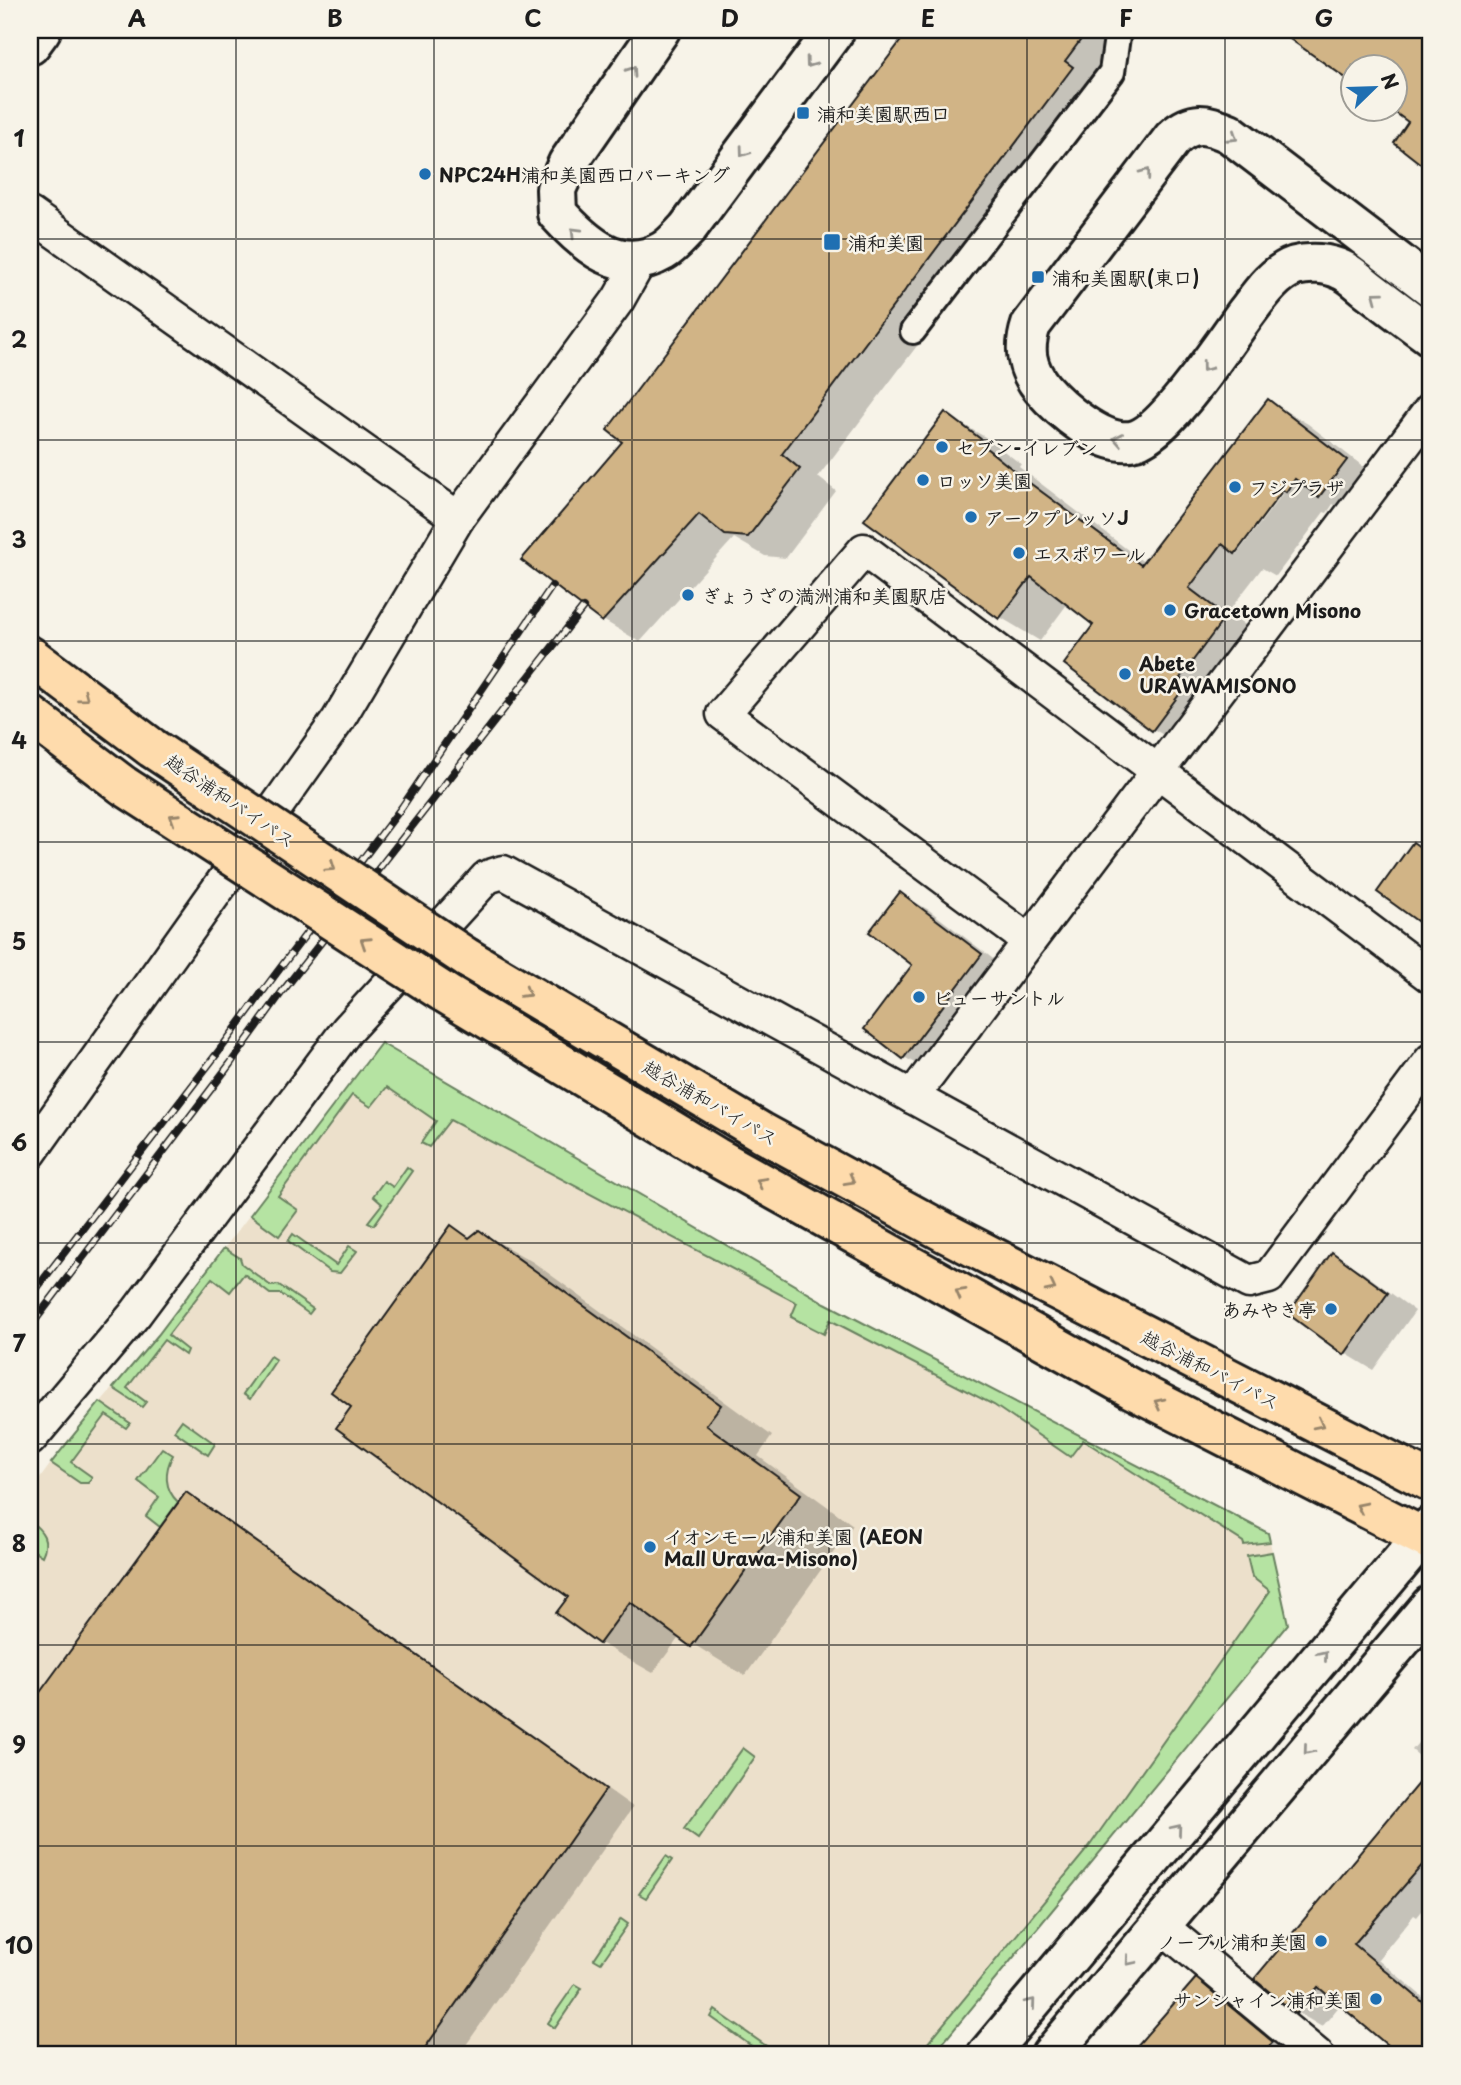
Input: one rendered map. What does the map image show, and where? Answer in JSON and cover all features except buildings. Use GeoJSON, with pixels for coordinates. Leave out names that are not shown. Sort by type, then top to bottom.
{"type":"FeatureCollection","features":[{"type":"Feature","properties":{"kind":"highway","name":"越谷浦和バイパス"},"geometry":{"type":"LineString","coordinates":[[30,656],[152,748],[467,958],[761,1132],[946,1233],[1431,1482]]}},
{"type":"Feature","properties":{"kind":"highway"},"geometry":{"type":"LineString","coordinates":[[30,715],[124,786],[443,992],[716,1157],[1132,1389],[1428,1535]]}},
{"type":"Feature","properties":{"kind":"street"},"geometry":{"type":"LineString","coordinates":[[30,45],[41,30]]}},
{"type":"Feature","properties":{"kind":"street"},"geometry":{"type":"LineString","coordinates":[[660,30],[568,163],[556,189],[557,213],[580,238],[611,257],[640,261],[664,250],[687,229],[835,30]]}},
{"type":"Feature","properties":{"kind":"street"},"geometry":{"type":"LineString","coordinates":[[913,331],[1112,72],[1118,30]]}},
{"type":"Feature","properties":{"kind":"street"},"geometry":{"type":"LineString","coordinates":[[1429,279],[1230,133],[1212,125],[1196,125],[1182,129],[1173,138],[1031,325],[1025,342],[1027,362],[1033,377],[1048,395],[1094,432],[1116,440],[1132,441],[1152,431],[1174,409],[1258,297],[1280,274],[1296,266],[1318,263],[1342,270],[1431,337]]}},
{"type":"Feature","properties":{"kind":"street"},"geometry":{"type":"LineString","coordinates":[[30,214],[457,518]]}},
{"type":"Feature","properties":{"kind":"street"},"geometry":{"type":"LineString","coordinates":[[30,1153],[338,720],[457,518],[618,300],[640,261]]}},
{"type":"Feature","properties":{"kind":"street"},"geometry":{"type":"LineString","coordinates":[[912,1097],[1431,409]]}},
{"type":"Feature","properties":{"kind":"street"},"geometry":{"type":"LineString","coordinates":[[1029,941],[723,714],[864,550],[1431,977]]}},
{"type":"Feature","properties":{"kind":"street"},"geometry":{"type":"LineString","coordinates":[[30,1439],[136,1313],[347,1030],[487,877],[503,872],[1249,1282],[1269,1277],[1431,1060]]}},
{"type":"Feature","properties":{"kind":"street"},"geometry":{"type":"LineString","coordinates":[[987,2055],[1428,1535]]}},
{"type":"Feature","properties":{"kind":"street"},"geometry":{"type":"LineString","coordinates":[[1051,2055],[1431,1605]]}},
{"type":"Feature","properties":{"kind":"street"},"geometry":{"type":"LineString","coordinates":[[1160,1925],[1317,2055]]}},
{"type":"Feature","properties":{"kind":"shaded area","name":"イオンモール浦和美園 (AEON Mall Urawa-Misono)"},"geometry":{"type":"Polygon","coordinates":[[[381,1043],[825,1303],[1268,1533],[1288,1624],[933,2055],[30,2055],[30,1492],[68,1440],[158,1335],[381,1043]]]}},
{"type":"Feature","properties":{"kind":"green space"},"geometry":{"type":"Polygon","coordinates":[[[381,1043],[825,1303],[1268,1533],[1270,1542],[1244,1545],[1083,1440],[1070,1457],[994,1405],[830,1320],[824,1334],[791,1317],[797,1303],[450,1120],[429,1147],[421,1143],[436,1121],[387,1087],[371,1107],[352,1095],[278,1196],[298,1210],[279,1236],[250,1215],[381,1043]]]}},
{"type":"Feature","properties":{"kind":"green space"},"geometry":{"type":"Polygon","coordinates":[[[407,1167],[412,1171],[374,1225],[368,1222],[382,1204],[373,1196],[384,1181],[393,1187],[407,1167]]]}},
{"type":"Feature","properties":{"kind":"green space"},"geometry":{"type":"Polygon","coordinates":[[[293,1234],[336,1265],[349,1246],[357,1251],[340,1273],[330,1272],[288,1241],[293,1234]]]}},
{"type":"Feature","properties":{"kind":"green space"},"geometry":{"type":"Polygon","coordinates":[[[224,1248],[240,1258],[242,1264],[271,1286],[279,1285],[313,1309],[309,1314],[281,1294],[270,1294],[244,1274],[230,1292],[212,1278],[168,1335],[187,1350],[185,1355],[164,1340],[127,1388],[146,1402],[142,1407],[113,1388],[158,1335],[224,1248]]]}},
{"type":"Feature","properties":{"kind":"green space"},"geometry":{"type":"Polygon","coordinates":[[[270,1356],[276,1360],[250,1399],[243,1394],[270,1356]]]}},
{"type":"Feature","properties":{"kind":"green space"},"geometry":{"type":"Polygon","coordinates":[[[100,1402],[130,1423],[126,1428],[106,1415],[71,1462],[92,1477],[88,1483],[80,1483],[51,1463],[100,1402]]]}},
{"type":"Feature","properties":{"kind":"green space"},"geometry":{"type":"Polygon","coordinates":[[[182,1420],[215,1444],[208,1455],[174,1431],[182,1420]]]}},
{"type":"Feature","properties":{"kind":"green space"},"geometry":{"type":"Polygon","coordinates":[[[162,1448],[173,1455],[167,1480],[173,1497],[178,1502],[160,1527],[146,1516],[159,1497],[138,1481],[162,1448]]]}},
{"type":"Feature","properties":{"kind":"green space"},"geometry":{"type":"Polygon","coordinates":[[[30,1521],[44,1536],[42,1556],[30,1548],[30,1521]]]}},
{"type":"Feature","properties":{"kind":"green space"},"geometry":{"type":"Polygon","coordinates":[[[1272,1552],[1288,1624],[933,2055],[918,2055],[1088,1848],[1270,1591],[1252,1577],[1247,1556],[1272,1552]]]}},
{"type":"Feature","properties":{"kind":"green space"},"geometry":{"type":"Polygon","coordinates":[[[743,1748],[755,1757],[698,1839],[684,1829],[743,1748]]]}},
{"type":"Feature","properties":{"kind":"green space"},"geometry":{"type":"Polygon","coordinates":[[[666,1856],[672,1860],[646,1898],[639,1894],[666,1856]]]}},
{"type":"Feature","properties":{"kind":"green space"},"geometry":{"type":"Polygon","coordinates":[[[621,1919],[628,1924],[601,1963],[594,1959],[621,1919]]]}},
{"type":"Feature","properties":{"kind":"green space"},"geometry":{"type":"Polygon","coordinates":[[[575,1984],[582,1988],[555,2028],[548,2023],[575,1984]]]}},
{"type":"Feature","properties":{"kind":"green space"},"geometry":{"type":"Polygon","coordinates":[[[715,2010],[779,2055],[764,2055],[711,2017],[715,2010]]]}},
{"type":"Feature","properties":{"kind":"railway"},"geometry":{"type":"LineString","coordinates":[[30,1297],[402,807],[552,586]]}},
{"type":"Feature","properties":{"kind":"railway"},"geometry":{"type":"LineString","coordinates":[[30,1327],[282,992],[583,608]]}},
{"type":"Feature","properties":{"kind":"place","name":"浦和美園駅西口"},"geometry":{"type":"Point","coordinates":[803,113]}},
{"type":"Feature","properties":{"kind":"place","name":"NPC24H浦和美園西口パーキング"},"geometry":{"type":"Point","coordinates":[425,174]}},
{"type":"Feature","properties":{"kind":"place","name":"浦和美園"},"geometry":{"type":"Point","coordinates":[832,242]}},
{"type":"Feature","properties":{"kind":"place","name":"浦和美園駅(東口)"},"geometry":{"type":"Point","coordinates":[1038,277]}},
{"type":"Feature","properties":{"kind":"place","name":"セブン-イレブン"},"geometry":{"type":"Point","coordinates":[942,447]}},
{"type":"Feature","properties":{"kind":"place","name":"ロッソ美園"},"geometry":{"type":"Point","coordinates":[923,480]}},
{"type":"Feature","properties":{"kind":"place","name":"フジプラザ"},"geometry":{"type":"Point","coordinates":[1235,487]}},
{"type":"Feature","properties":{"kind":"place","name":"アークプレッソJ"},"geometry":{"type":"Point","coordinates":[971,517]}},
{"type":"Feature","properties":{"kind":"place","name":"エスポワール"},"geometry":{"type":"Point","coordinates":[1019,553]}},
{"type":"Feature","properties":{"kind":"place","name":"ぎょうざの満洲浦和美園駅店"},"geometry":{"type":"Point","coordinates":[688,595]}},
{"type":"Feature","properties":{"kind":"place","name":"Gracetown Misono"},"geometry":{"type":"Point","coordinates":[1170,610]}},
{"type":"Feature","properties":{"kind":"place","name":"Abete URAWAMISONO"},"geometry":{"type":"Point","coordinates":[1125,674]}},
{"type":"Feature","properties":{"kind":"place","name":"ビューサントル"},"geometry":{"type":"Point","coordinates":[919,997]}},
{"type":"Feature","properties":{"kind":"place","name":"あみやき亭"},"geometry":{"type":"Point","coordinates":[1331,1309]}},
{"type":"Feature","properties":{"kind":"place","name":"イオンモール浦和美園 (AEON Mall Urawa-Misono)"},"geometry":{"type":"Point","coordinates":[650,1547]}},
{"type":"Feature","properties":{"kind":"place","name":"ノーブル浦和美園"},"geometry":{"type":"Point","coordinates":[1321,1941]}},
{"type":"Feature","properties":{"kind":"place","name":"サンシャイン浦和美園"},"geometry":{"type":"Point","coordinates":[1376,1999]}}]}
